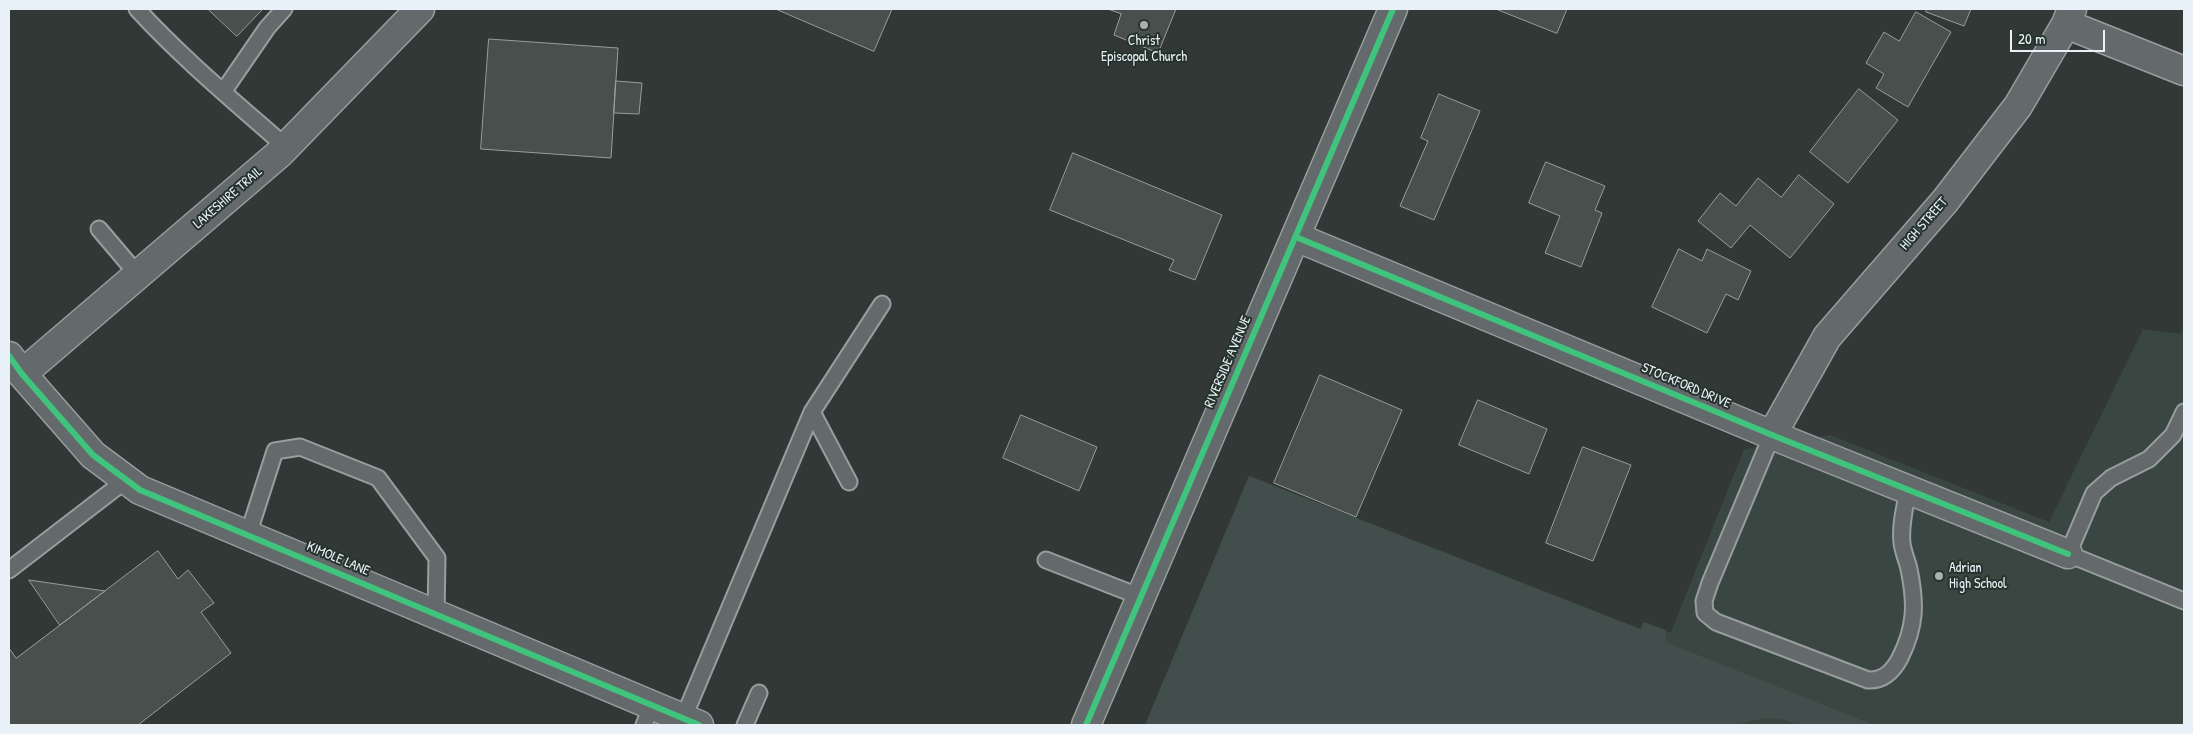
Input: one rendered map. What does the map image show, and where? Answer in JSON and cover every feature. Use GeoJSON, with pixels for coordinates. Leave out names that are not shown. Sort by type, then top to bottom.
{"type":"FeatureCollection","features":[{"type":"Feature","properties":{"kind":"street","name":"LAKESHIRE TRAIL"},"geometry":{"type":"LineString","coordinates":[[13,372],[138,275],[286,147],[420,9]]}},
{"type":"Feature","properties":{"kind":"street","name":"RIVERSIDE AVENUE"},"geometry":{"type":"LineString","coordinates":[[1086,725],[1393,9]]}},
{"type":"Feature","properties":{"kind":"street"},"geometry":{"type":"LineString","coordinates":[[2069,16],[2184,71]]}},
{"type":"Feature","properties":{"kind":"street","name":"HIGH STREET"},"geometry":{"type":"LineString","coordinates":[[1772,435],[1827,337],[1945,201],[2013,112],[2069,16]]}},
{"type":"Feature","properties":{"kind":"street","name":"STOCKFORD DRIVE"},"geometry":{"type":"LineString","coordinates":[[1296,237],[1772,435],[2068,554]]}},
{"type":"Feature","properties":{"kind":"street","name":"KIMOLE LANE"},"geometry":{"type":"LineString","coordinates":[[13,372],[93,455],[140,490],[436,614],[648,715],[691,722]]}},
{"type":"Feature","properties":{"kind":"lane"},"geometry":{"type":"LineString","coordinates":[[137,9],[159,33],[286,147]]}},
{"type":"Feature","properties":{"kind":"lane"},"geometry":{"type":"LineString","coordinates":[[223,92],[267,28],[284,9]]}},
{"type":"Feature","properties":{"kind":"lane"},"geometry":{"type":"LineString","coordinates":[[99,229],[138,275]]}},
{"type":"Feature","properties":{"kind":"lane"},"geometry":{"type":"LineString","coordinates":[[691,722],[812,412],[882,304]]}},
{"type":"Feature","properties":{"kind":"lane"},"geometry":{"type":"LineString","coordinates":[[812,412],[849,482]]}},
{"type":"Feature","properties":{"kind":"lane"},"geometry":{"type":"LineString","coordinates":[[2184,412],[2173,435],[2149,459],[2112,478],[2094,494],[2068,554],[2184,601]]}},
{"type":"Feature","properties":{"kind":"lane"},"geometry":{"type":"LineString","coordinates":[[1772,435],[1704,601],[1706,613],[1716,622],[1868,680],[1876,681],[1893,671],[1908,643],[1914,620],[1914,600],[1902,544],[1902,523],[1908,490]]}},
{"type":"Feature","properties":{"kind":"lane"},"geometry":{"type":"LineString","coordinates":[[248,535],[275,451],[300,447],[378,478],[437,558],[436,614]]}},
{"type":"Feature","properties":{"kind":"lane"},"geometry":{"type":"LineString","coordinates":[[9,570],[126,480]]}},
{"type":"Feature","properties":{"kind":"lane"},"geometry":{"type":"LineString","coordinates":[[1046,560],[1141,597]]}},
{"type":"Feature","properties":{"kind":"lane"},"geometry":{"type":"LineString","coordinates":[[745,725],[759,693]]}},
{"type":"Feature","properties":{"kind":"shaded area","name":"Adrian High School"},"geometry":{"type":"Polygon","coordinates":[[[2184,327],[2184,725],[1145,725],[1249,476],[1641,629],[1671,632],[1744,449],[1830,435],[2049,522],[2143,329],[2181,334],[2184,327]]]}},
{"type":"Feature","properties":{"kind":"shaded area"},"geometry":{"type":"Polygon","coordinates":[[[1249,476],[1640,629],[1644,622],[1666,630],[1665,642],[1874,725],[1798,725],[1783,719],[1768,718],[1752,720],[1737,725],[1145,725],[1249,476]]]}},
{"type":"Feature","properties":{"kind":"building"},"geometry":{"type":"Polygon","coordinates":[[[208,9],[263,9],[237,36],[208,9]]]}},
{"type":"Feature","properties":{"kind":"building"},"geometry":{"type":"Polygon","coordinates":[[[776,9],[892,9],[874,51],[776,9]]]}},
{"type":"Feature","properties":{"kind":"building","name":"Christ Episcopal Church"},"geometry":{"type":"Polygon","coordinates":[[[1108,9],[1176,9],[1158,53],[1114,35],[1121,14],[1108,9]]]}},
{"type":"Feature","properties":{"kind":"building"},"geometry":{"type":"Polygon","coordinates":[[[1496,9],[1567,9],[1557,33],[1496,9]]]}},
{"type":"Feature","properties":{"kind":"building"},"geometry":{"type":"Polygon","coordinates":[[[1927,9],[1971,9],[1964,26],[1926,12],[1927,9]]]}},
{"type":"Feature","properties":{"kind":"building"},"geometry":{"type":"Polygon","coordinates":[[[1916,12],[1951,32],[1908,107],[1876,88],[1884,74],[1866,63],[1884,32],[1899,41],[1916,12]]]}},
{"type":"Feature","properties":{"kind":"building"},"geometry":{"type":"Polygon","coordinates":[[[489,39],[618,48],[611,158],[481,149],[489,39]]]}},
{"type":"Feature","properties":{"kind":"building"},"geometry":{"type":"Polygon","coordinates":[[[616,81],[642,83],[639,114],[614,113],[616,81]]]}},
{"type":"Feature","properties":{"kind":"building"},"geometry":{"type":"Polygon","coordinates":[[[1859,89],[1898,120],[1848,183],[1810,152],[1859,89]]]}},
{"type":"Feature","properties":{"kind":"building"},"geometry":{"type":"Polygon","coordinates":[[[1439,94],[1480,111],[1434,220],[1400,206],[1428,141],[1421,138],[1439,94]]]}},
{"type":"Feature","properties":{"kind":"building"},"geometry":{"type":"Polygon","coordinates":[[[1073,153],[1222,215],[1195,280],[1169,270],[1174,260],[1050,210],[1073,153]]]}},
{"type":"Feature","properties":{"kind":"building"},"geometry":{"type":"Polygon","coordinates":[[[1546,162],[1605,186],[1595,210],[1602,213],[1581,267],[1545,253],[1560,216],[1529,203],[1546,162]]]}},
{"type":"Feature","properties":{"kind":"building"},"geometry":{"type":"Polygon","coordinates":[[[1799,175],[1834,204],[1790,258],[1750,225],[1731,248],[1698,221],[1720,193],[1736,206],[1758,178],[1781,197],[1799,175]]]}},
{"type":"Feature","properties":{"kind":"building"},"geometry":{"type":"Polygon","coordinates":[[[1679,249],[1702,261],[1707,249],[1751,271],[1738,300],[1726,294],[1707,333],[1652,307],[1679,249]]]}},
{"type":"Feature","properties":{"kind":"building"},"geometry":{"type":"Polygon","coordinates":[[[1320,375],[1402,410],[1356,517],[1274,483],[1320,375]]]}},
{"type":"Feature","properties":{"kind":"building"},"geometry":{"type":"Polygon","coordinates":[[[1478,400],[1547,429],[1529,474],[1459,445],[1478,400]]]}},
{"type":"Feature","properties":{"kind":"building"},"geometry":{"type":"Polygon","coordinates":[[[1021,415],[1097,447],[1079,491],[1003,458],[1021,415]]]}},
{"type":"Feature","properties":{"kind":"building"},"geometry":{"type":"Polygon","coordinates":[[[1583,447],[1631,465],[1593,561],[1546,543],[1583,447]]]}},
{"type":"Feature","properties":{"kind":"building"},"geometry":{"type":"Polygon","coordinates":[[[158,551],[178,579],[188,570],[214,603],[201,612],[231,653],[138,725],[9,725],[9,648],[16,658],[158,551]]]}},
{"type":"Feature","properties":{"kind":"building"},"geometry":{"type":"Polygon","coordinates":[[[29,580],[105,591],[60,625],[29,580]]]}},
{"type":"Feature","properties":{"kind":"cycle path"},"geometry":{"type":"LineString","coordinates":[[1086,725],[1393,9]]}},
{"type":"Feature","properties":{"kind":"cycle path"},"geometry":{"type":"LineString","coordinates":[[1296,237],[1772,435],[2068,554]]}},
{"type":"Feature","properties":{"kind":"cycle path"},"geometry":{"type":"LineString","coordinates":[[9,356],[22,374],[93,455],[140,490],[699,725]]}},
{"type":"Feature","properties":{"kind":"place","name":"Christ Episcopal Church"},"geometry":{"type":"Point","coordinates":[1144,25]}},
{"type":"Feature","properties":{"kind":"place","name":"Adrian High School"},"geometry":{"type":"Point","coordinates":[1939,576]}}]}
